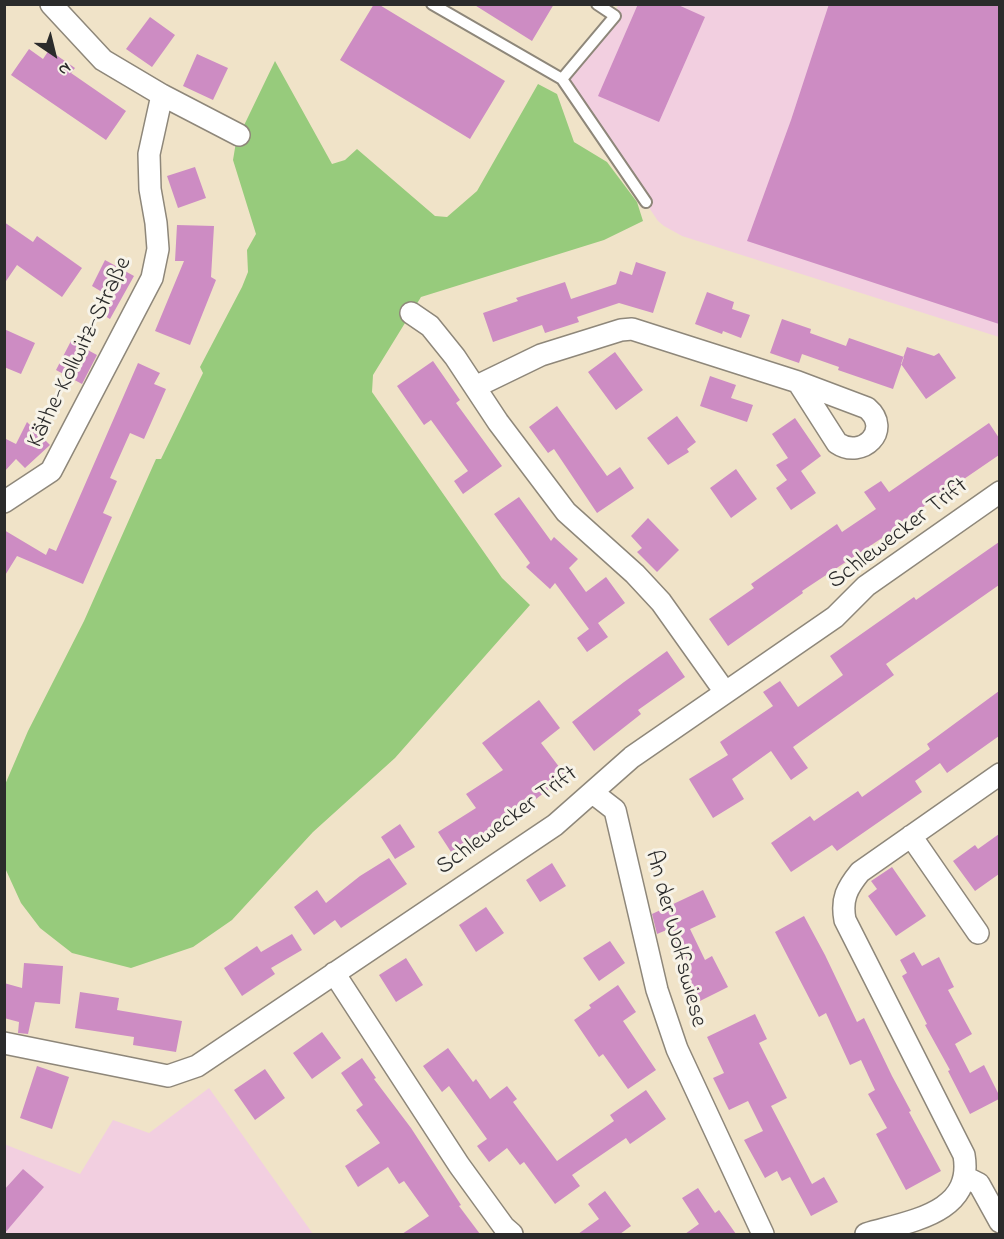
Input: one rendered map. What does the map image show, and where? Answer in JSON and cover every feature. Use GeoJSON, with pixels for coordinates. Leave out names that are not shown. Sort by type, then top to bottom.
{"type":"FeatureCollection","features":[{"type":"Feature","properties":{"kind":"street"},"geometry":{"type":"LineString","coordinates":[[51,4],[103,60],[162,95],[239,135]]}},
{"type":"Feature","properties":{"kind":"street","name":"Käthe-Kollwitz-Straße"},"geometry":{"type":"LineString","coordinates":[[4,502],[51,471],[152,278],[158,249],[150,189],[149,154],[162,95]]}},
{"type":"Feature","properties":{"kind":"street"},"geometry":{"type":"LineString","coordinates":[[411,313],[430,326],[455,357],[498,422],[566,512],[649,588],[725,692]]}},
{"type":"Feature","properties":{"kind":"street"},"geometry":{"type":"LineString","coordinates":[[475,387],[541,355],[621,330],[632,329],[798,382]]}},
{"type":"Feature","properties":{"kind":"street","name":"Schlewecker Trift"},"geometry":{"type":"LineString","coordinates":[[4,1042],[168,1076],[197,1066],[555,825],[632,757],[835,617],[866,586],[999,492]]}},
{"type":"Feature","properties":{"kind":"street"},"geometry":{"type":"LineString","coordinates":[[866,1234],[932,1214],[950,1204],[961,1189],[967,1171],[964,1155],[845,920],[842,908],[846,889],[860,872],[999,774]]}},
{"type":"Feature","properties":{"kind":"street","name":"An der Wolfswiese"},"geometry":{"type":"LineString","coordinates":[[592,793],[615,810],[657,990],[677,1048],[763,1234]]}},
{"type":"Feature","properties":{"kind":"street"},"geometry":{"type":"LineString","coordinates":[[911,836],[978,933]]}},
{"type":"Feature","properties":{"kind":"street"},"geometry":{"type":"LineString","coordinates":[[334,973],[459,1165],[504,1227],[512,1234]]}},
{"type":"Feature","properties":{"kind":"street"},"geometry":{"type":"LineString","coordinates":[[965,1177],[979,1184],[999,1222]]}},
{"type":"Feature","properties":{"kind":"lane"},"geometry":{"type":"LineString","coordinates":[[432,4],[562,79],[646,202]]}},
{"type":"Feature","properties":{"kind":"lane"},"geometry":{"type":"LineString","coordinates":[[562,79],[615,16],[597,4]]}},
{"type":"Feature","properties":{"kind":"shaded area"},"geometry":{"type":"Polygon","coordinates":[[[618,5],[999,5],[999,337],[682,236],[658,221],[562,79],[615,16],[618,5]]]}},
{"type":"Feature","properties":{"kind":"shaded area"},"geometry":{"type":"Polygon","coordinates":[[[209,1088],[313,1234],[5,1234],[4,1144],[80,1174],[113,1120],[149,1133],[209,1088]]]}},
{"type":"Feature","properties":{"kind":"green space"},"geometry":{"type":"Polygon","coordinates":[[[275,61],[332,164],[345,160],[357,149],[435,216],[447,217],[477,191],[538,84],[557,94],[574,142],[607,162],[637,202],[643,221],[604,240],[421,297],[373,375],[372,392],[502,578],[530,605],[395,758],[313,832],[232,920],[193,947],[131,968],[72,953],[40,928],[21,903],[5,868],[4,787],[28,731],[84,621],[156,459],[161,459],[203,373],[200,367],[248,272],[247,250],[256,234],[233,160],[236,142],[275,61]]]}},
{"type":"Feature","properties":{"kind":"building"},"geometry":{"type":"Polygon","coordinates":[[[374,4],[378,4],[505,81],[470,139],[340,60],[374,4]]]}},
{"type":"Feature","properties":{"kind":"building"},"geometry":{"type":"Polygon","coordinates":[[[473,4],[554,4],[532,41],[473,4]]]}},
{"type":"Feature","properties":{"kind":"building"},"geometry":{"type":"Polygon","coordinates":[[[638,4],[676,4],[705,17],[659,122],[598,96],[638,4]]]}},
{"type":"Feature","properties":{"kind":"building"},"geometry":{"type":"Polygon","coordinates":[[[829,4],[999,4],[999,324],[747,241],[791,120],[829,4]]]}},
{"type":"Feature","properties":{"kind":"building"},"geometry":{"type":"Polygon","coordinates":[[[150,17],[175,35],[152,67],[126,49],[150,17]]]}},
{"type":"Feature","properties":{"kind":"building"},"geometry":{"type":"Polygon","coordinates":[[[29,49],[43,59],[49,50],[75,68],[71,73],[126,111],[106,140],[11,75],[29,49]]]}},
{"type":"Feature","properties":{"kind":"building"},"geometry":{"type":"Polygon","coordinates":[[[197,54],[228,68],[213,100],[183,86],[197,54]]]}},
{"type":"Feature","properties":{"kind":"building"},"geometry":{"type":"Polygon","coordinates":[[[195,167],[206,198],[178,208],[167,176],[195,167]]]}},
{"type":"Feature","properties":{"kind":"building"},"geometry":{"type":"Polygon","coordinates":[[[4,222],[33,242],[37,236],[82,268],[62,297],[17,265],[4,284],[4,222]]]}},
{"type":"Feature","properties":{"kind":"building"},"geometry":{"type":"Polygon","coordinates":[[[177,225],[214,226],[211,277],[216,280],[190,345],[155,331],[184,261],[175,261],[177,225]]]}},
{"type":"Feature","properties":{"kind":"building"},"geometry":{"type":"Polygon","coordinates":[[[105,260],[134,276],[110,319],[93,309],[102,292],[92,286],[105,260]]]}},
{"type":"Feature","properties":{"kind":"building"},"geometry":{"type":"Polygon","coordinates":[[[636,262],[666,272],[653,313],[619,303],[577,317],[579,322],[545,333],[542,325],[493,342],[483,313],[518,301],[516,298],[565,282],[571,299],[616,284],[620,271],[632,275],[636,262]]]}},
{"type":"Feature","properties":{"kind":"building"},"geometry":{"type":"Polygon","coordinates":[[[707,292],[734,302],[732,309],[750,315],[741,338],[695,324],[707,292]]]}},
{"type":"Feature","properties":{"kind":"building"},"geometry":{"type":"Polygon","coordinates":[[[782,319],[811,329],[810,333],[846,346],[849,338],[904,357],[893,389],[838,370],[839,367],[802,354],[799,363],[770,353],[782,319]]]}},
{"type":"Feature","properties":{"kind":"building"},"geometry":{"type":"Polygon","coordinates":[[[4,329],[35,343],[21,374],[4,367],[4,329]]]}},
{"type":"Feature","properties":{"kind":"building"},"geometry":{"type":"Polygon","coordinates":[[[71,341],[97,355],[82,384],[56,370],[71,341]]]}},
{"type":"Feature","properties":{"kind":"building"},"geometry":{"type":"Polygon","coordinates":[[[907,347],[934,356],[939,353],[956,378],[926,399],[901,364],[907,347]]]}},
{"type":"Feature","properties":{"kind":"building"},"geometry":{"type":"Polygon","coordinates":[[[615,352],[643,390],[616,410],[588,372],[615,352]]]}},
{"type":"Feature","properties":{"kind":"building"},"geometry":{"type":"Polygon","coordinates":[[[433,361],[460,400],[456,403],[502,466],[463,494],[454,481],[468,471],[431,420],[424,425],[397,386],[433,361]]]}},
{"type":"Feature","properties":{"kind":"building"},"geometry":{"type":"Polygon","coordinates":[[[138,363],[160,373],[154,384],[166,389],[144,439],[130,433],[110,478],[117,481],[103,513],[112,517],[83,584],[17,556],[4,577],[4,530],[46,555],[49,548],[56,551],[138,363]]]}},
{"type":"Feature","properties":{"kind":"building"},"geometry":{"type":"Polygon","coordinates":[[[710,376],[736,385],[731,398],[753,405],[747,422],[700,406],[710,376]]]}},
{"type":"Feature","properties":{"kind":"building"},"geometry":{"type":"Polygon","coordinates":[[[557,406],[607,476],[620,467],[634,488],[597,513],[554,449],[548,453],[529,427],[557,406]]]}},
{"type":"Feature","properties":{"kind":"building"},"geometry":{"type":"Polygon","coordinates":[[[677,416],[696,442],[687,449],[689,452],[668,465],[647,438],[677,416]]]}},
{"type":"Feature","properties":{"kind":"building"},"geometry":{"type":"Polygon","coordinates":[[[795,418],[821,456],[801,471],[816,493],[791,510],[776,488],[787,480],[776,465],[788,458],[772,434],[795,418]]]}},
{"type":"Feature","properties":{"kind":"building"},"geometry":{"type":"Polygon","coordinates":[[[27,422],[50,445],[25,468],[16,459],[4,472],[4,438],[16,444],[27,422]]]}},
{"type":"Feature","properties":{"kind":"building"},"geometry":{"type":"Polygon","coordinates":[[[989,423],[999,438],[999,455],[907,518],[908,520],[882,538],[802,591],[803,593],[728,646],[709,619],[754,588],[751,584],[837,524],[842,532],[876,509],[864,492],[881,481],[889,492],[989,423]]]}},
{"type":"Feature","properties":{"kind":"building"},"geometry":{"type":"Polygon","coordinates":[[[736,469],[757,499],[731,518],[710,488],[736,469]]]}},
{"type":"Feature","properties":{"kind":"building"},"geometry":{"type":"Polygon","coordinates":[[[519,497],[551,541],[554,537],[578,559],[569,568],[586,592],[606,577],[625,603],[598,623],[608,637],[587,652],[577,638],[589,629],[555,583],[550,589],[526,567],[530,563],[494,514],[519,497]]]}},
{"type":"Feature","properties":{"kind":"building"},"geometry":{"type":"Polygon","coordinates":[[[648,518],[679,550],[657,572],[637,552],[642,548],[631,536],[648,518]]]}},
{"type":"Feature","properties":{"kind":"building"},"geometry":{"type":"Polygon","coordinates":[[[999,542],[999,585],[886,664],[894,675],[793,747],[808,768],[791,780],[771,751],[732,779],[744,799],[713,818],[689,779],[728,755],[720,742],[773,706],[763,692],[780,681],[798,707],[843,675],[830,656],[914,597],[916,600],[999,542]]]}},
{"type":"Feature","properties":{"kind":"building"},"geometry":{"type":"Polygon","coordinates":[[[667,651],[685,677],[638,710],[641,714],[594,751],[572,722],[667,651]]]}},
{"type":"Feature","properties":{"kind":"building"},"geometry":{"type":"Polygon","coordinates":[[[999,691],[999,736],[947,773],[940,763],[915,781],[922,792],[837,851],[832,845],[791,872],[771,843],[810,816],[814,821],[858,791],[862,797],[930,749],[927,744],[999,691]]]}},
{"type":"Feature","properties":{"kind":"building"},"geometry":{"type":"Polygon","coordinates":[[[539,700],[560,728],[541,743],[566,776],[519,812],[453,855],[438,832],[476,808],[466,794],[503,770],[482,743],[539,700]]]}},
{"type":"Feature","properties":{"kind":"building"},"geometry":{"type":"Polygon","coordinates":[[[400,824],[415,847],[395,859],[381,837],[400,824]]]}},
{"type":"Feature","properties":{"kind":"building"},"geometry":{"type":"Polygon","coordinates":[[[999,834],[999,874],[975,891],[953,861],[975,845],[978,849],[999,834]]]}},
{"type":"Feature","properties":{"kind":"building"},"geometry":{"type":"Polygon","coordinates":[[[389,858],[407,884],[341,928],[335,920],[314,935],[294,907],[317,890],[326,903],[360,876],[389,858]]]}},
{"type":"Feature","properties":{"kind":"building"},"geometry":{"type":"Polygon","coordinates":[[[552,863],[566,886],[540,902],[526,880],[552,863]]]}},
{"type":"Feature","properties":{"kind":"building"},"geometry":{"type":"Polygon","coordinates":[[[892,867],[926,916],[896,936],[868,896],[877,889],[871,881],[892,867]]]}},
{"type":"Feature","properties":{"kind":"building"},"geometry":{"type":"Polygon","coordinates":[[[703,890],[716,917],[690,929],[705,960],[712,956],[728,987],[700,1001],[685,970],[688,968],[669,929],[657,934],[652,914],[703,890]]]}},
{"type":"Feature","properties":{"kind":"building"},"geometry":{"type":"Polygon","coordinates":[[[486,907],[504,933],[476,952],[459,925],[486,907]]]}},
{"type":"Feature","properties":{"kind":"building"},"geometry":{"type":"Polygon","coordinates":[[[804,916],[857,1022],[864,1018],[911,1111],[909,1112],[941,1171],[906,1190],[876,1134],[887,1128],[868,1094],[875,1090],[861,1060],[850,1065],[826,1013],[819,1017],[775,932],[804,916]]]}},
{"type":"Feature","properties":{"kind":"building"},"geometry":{"type":"Polygon","coordinates":[[[292,934],[302,950],[271,968],[275,974],[242,996],[224,968],[257,946],[261,952],[292,934]]]}},
{"type":"Feature","properties":{"kind":"building"},"geometry":{"type":"Polygon","coordinates":[[[610,941],[625,963],[599,981],[583,958],[610,941]]]}},
{"type":"Feature","properties":{"kind":"building"},"geometry":{"type":"Polygon","coordinates":[[[914,952],[922,966],[939,957],[954,987],[948,990],[972,1034],[955,1044],[970,1073],[984,1065],[999,1095],[999,1099],[970,1114],[902,976],[907,973],[900,960],[914,952]]]}},
{"type":"Feature","properties":{"kind":"building"},"geometry":{"type":"Polygon","coordinates":[[[406,958],[423,985],[396,1002],[379,975],[406,958]]]}},
{"type":"Feature","properties":{"kind":"building"},"geometry":{"type":"Polygon","coordinates":[[[24,963],[63,966],[60,1004],[35,1002],[28,1034],[18,1033],[19,1022],[4,1018],[4,983],[22,988],[24,963]]]}},
{"type":"Feature","properties":{"kind":"building"},"geometry":{"type":"Polygon","coordinates":[[[618,985],[636,1012],[623,1021],[656,1070],[628,1089],[603,1054],[599,1057],[574,1020],[591,1008],[589,1005],[618,985]]]}},
{"type":"Feature","properties":{"kind":"building"},"geometry":{"type":"Polygon","coordinates":[[[80,992],[119,998],[117,1010],[182,1021],[176,1052],[133,1045],[134,1037],[75,1028],[80,992]]]}},
{"type":"Feature","properties":{"kind":"building"},"geometry":{"type":"Polygon","coordinates":[[[755,1014],[767,1039],[759,1043],[787,1098],[771,1106],[812,1184],[824,1177],[838,1202],[811,1216],[790,1177],[782,1181],[777,1171],[765,1178],[744,1140],[763,1131],[748,1101],[729,1110],[713,1078],[724,1073],[707,1037],[755,1014]]]}},
{"type":"Feature","properties":{"kind":"building"},"geometry":{"type":"Polygon","coordinates":[[[322,1032],[341,1058],[312,1079],[293,1053],[322,1032]]]}},
{"type":"Feature","properties":{"kind":"building"},"geometry":{"type":"Polygon","coordinates":[[[448,1048],[473,1082],[476,1079],[490,1099],[507,1086],[517,1099],[513,1102],[557,1161],[614,1121],[610,1115],[646,1090],[666,1119],[630,1144],[626,1138],[572,1175],[580,1186],[555,1204],[524,1162],[520,1165],[507,1148],[489,1162],[477,1146],[487,1139],[449,1086],[442,1092],[423,1066],[448,1048]]]}},
{"type":"Feature","properties":{"kind":"building"},"geometry":{"type":"Polygon","coordinates":[[[362,1058],[376,1078],[374,1079],[411,1128],[461,1205],[459,1206],[480,1234],[402,1234],[429,1216],[404,1181],[399,1184],[388,1167],[358,1187],[345,1166],[380,1143],[356,1110],[363,1105],[341,1073],[362,1058]]]}},
{"type":"Feature","properties":{"kind":"building"},"geometry":{"type":"Polygon","coordinates":[[[37,1066],[69,1077],[52,1129],[20,1118],[37,1066]]]}},
{"type":"Feature","properties":{"kind":"building"},"geometry":{"type":"Polygon","coordinates":[[[265,1069],[285,1098],[255,1120],[234,1090],[265,1069]]]}},
{"type":"Feature","properties":{"kind":"building"},"geometry":{"type":"Polygon","coordinates":[[[23,1169],[44,1187],[4,1234],[4,1190],[23,1169]]]}},
{"type":"Feature","properties":{"kind":"building"},"geometry":{"type":"Polygon","coordinates":[[[698,1188],[715,1213],[719,1210],[736,1234],[685,1234],[699,1224],[682,1198],[698,1188]]]}},
{"type":"Feature","properties":{"kind":"building"},"geometry":{"type":"Polygon","coordinates":[[[605,1191],[631,1226],[620,1234],[578,1234],[599,1219],[588,1204],[605,1191]]]}}]}
